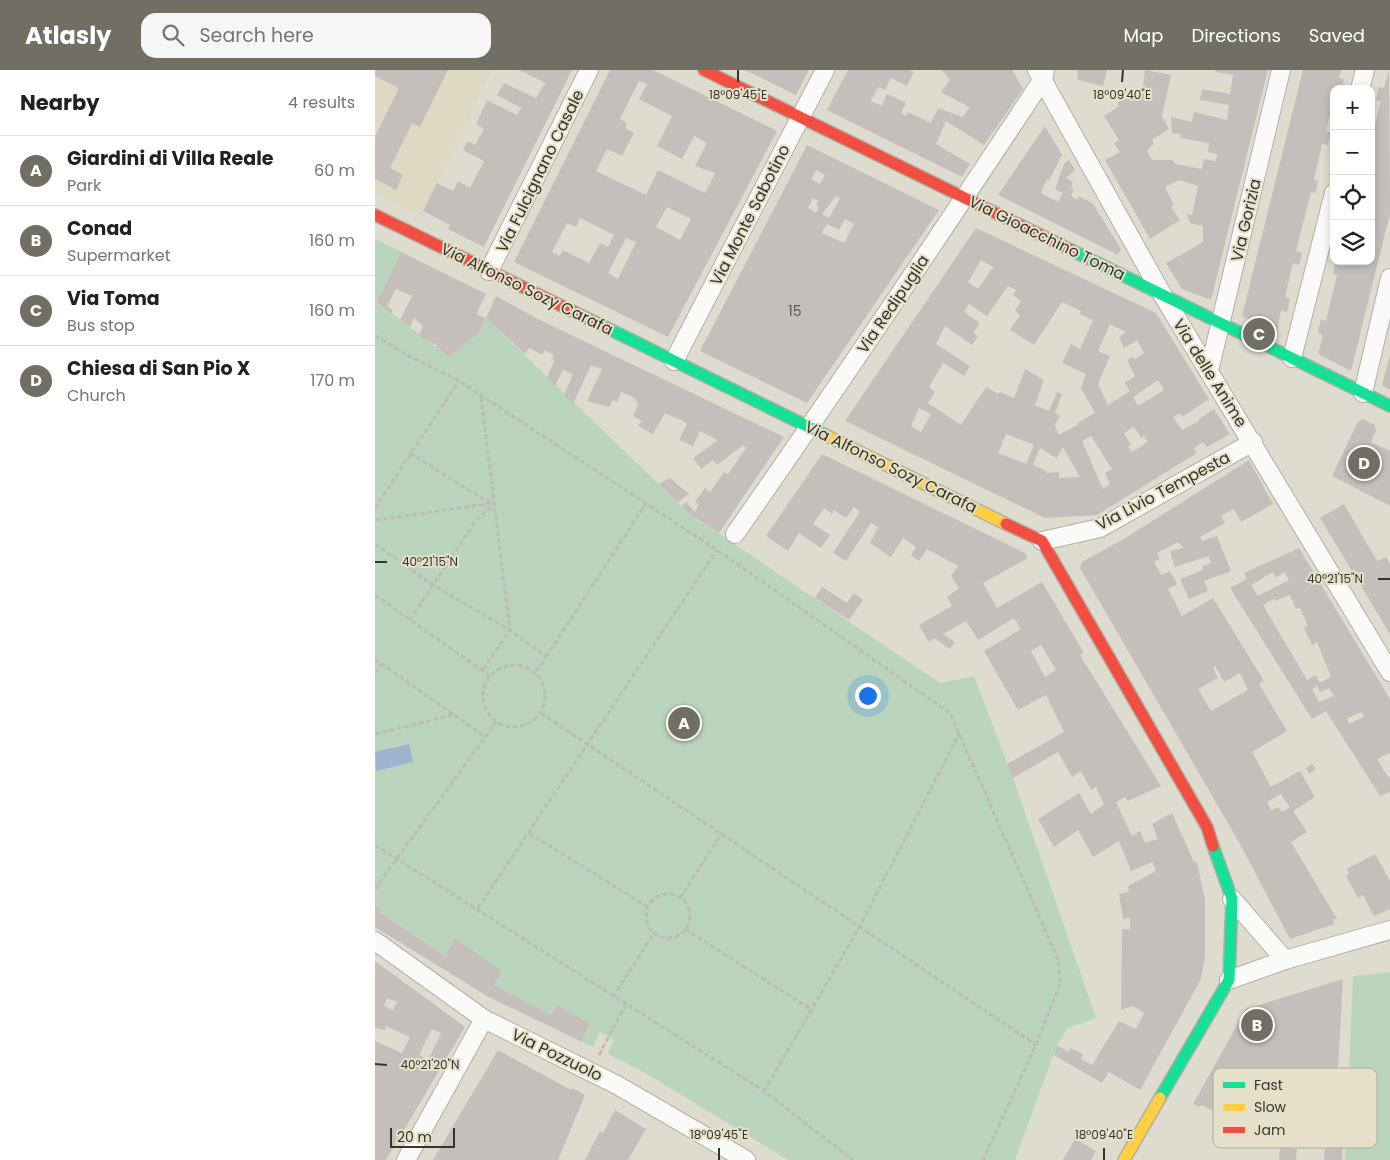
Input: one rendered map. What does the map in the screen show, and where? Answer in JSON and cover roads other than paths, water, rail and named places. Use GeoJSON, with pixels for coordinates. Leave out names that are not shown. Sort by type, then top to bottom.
{"type":"FeatureCollection","features":[{"type":"Feature","properties":{"kind":"street","name":"Via Fulcignano Casale"},"geometry":{"type":"LineString","coordinates":[[489,271],[589,70]]}},
{"type":"Feature","properties":{"kind":"street","name":"Via Gioacchino Toma"},"geometry":{"type":"LineString","coordinates":[[704,70],[1390,406]]}},
{"type":"Feature","properties":{"kind":"street","name":"Via Monte Sabotino"},"geometry":{"type":"LineString","coordinates":[[674,361],[825,70]]}},
{"type":"Feature","properties":{"kind":"street","name":"Via Gorizia"},"geometry":{"type":"LineString","coordinates":[[1209,371],[1222,324],[1281,70]]}},
{"type":"Feature","properties":{"kind":"street"},"geometry":{"type":"LineString","coordinates":[[1361,85],[1365,70]]}},
{"type":"Feature","properties":{"kind":"street","name":"Via Redipuglia"},"geometry":{"type":"LineString","coordinates":[[735,534],[810,428],[965,198],[1042,73]]}},
{"type":"Feature","properties":{"kind":"street","name":"Via delle Anime"},"geometry":{"type":"LineString","coordinates":[[1042,73],[1162,294],[1390,672]]}},
{"type":"Feature","properties":{"kind":"street"},"geometry":{"type":"LineString","coordinates":[[1292,358],[1330,209]]}},
{"type":"Feature","properties":{"kind":"street","name":"Via Alfonso Sozy Carafa"},"geometry":{"type":"LineString","coordinates":[[375,215],[1042,541]]}},
{"type":"Feature","properties":{"kind":"street"},"geometry":{"type":"LineString","coordinates":[[1363,392],[1390,278]]}},
{"type":"Feature","properties":{"kind":"street","name":"Via Livio Tempesta"},"geometry":{"type":"LineString","coordinates":[[1042,541],[1100,528],[1253,442]]}},
{"type":"Feature","properties":{"kind":"street"},"geometry":{"type":"LineString","coordinates":[[1042,541],[1207,827],[1232,899],[1229,980],[1124,1160]]}},
{"type":"Feature","properties":{"kind":"street"},"geometry":{"type":"LineString","coordinates":[[1232,899],[1285,960]]}},
{"type":"Feature","properties":{"kind":"street"},"geometry":{"type":"LineString","coordinates":[[1229,980],[1285,960],[1390,930]]}},
{"type":"Feature","properties":{"kind":"street","name":"Via Pozzuolo"},"geometry":{"type":"LineString","coordinates":[[375,941],[484,1019],[591,1072],[746,1160]]}},
{"type":"Feature","properties":{"kind":"street"},"geometry":{"type":"LineString","coordinates":[[406,1160],[484,1019]]}},
{"type":"Feature","properties":{"kind":"water"},"geometry":{"type":"Polygon","coordinates":[[[409,744],[413,762],[376,771],[375,752],[409,744]]]}},
{"type":"Feature","properties":{"kind":"place","name":"Via Toma"},"geometry":{"type":"Point","coordinates":[1259,334]}},
{"type":"Feature","properties":{"kind":"place","name":"Chiesa di San Pio X"},"geometry":{"type":"Point","coordinates":[1364,463]}},
{"type":"Feature","properties":{"kind":"place","name":"Giardini di Villa Reale"},"geometry":{"type":"Point","coordinates":[684,723]}},
{"type":"Feature","properties":{"kind":"place","name":"Conad"},"geometry":{"type":"Point","coordinates":[1257,1025]}}]}
